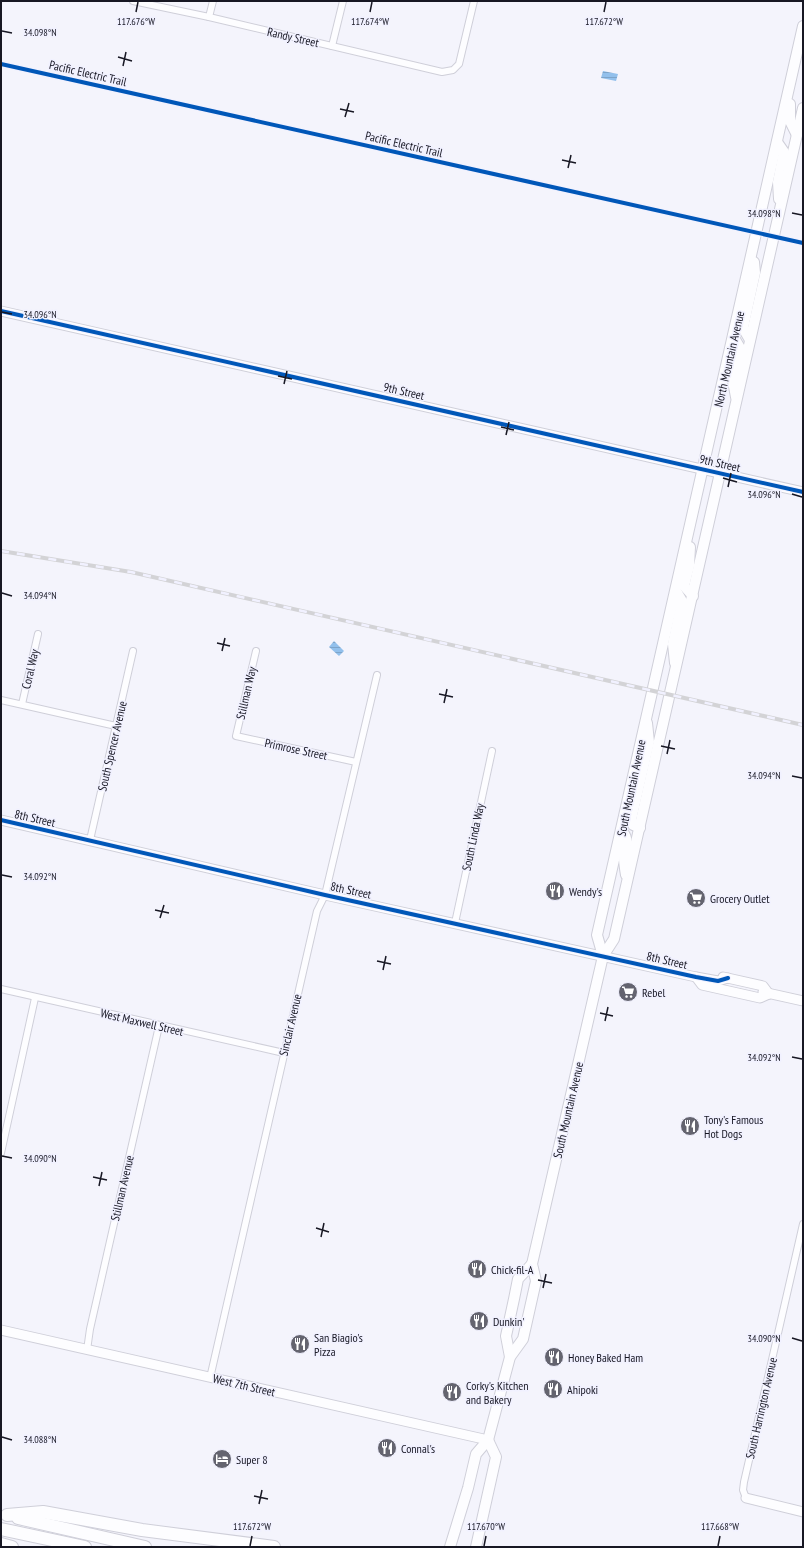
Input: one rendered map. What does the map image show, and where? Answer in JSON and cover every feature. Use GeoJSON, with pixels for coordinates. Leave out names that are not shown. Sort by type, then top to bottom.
{"type":"FeatureCollection","features":[{"type":"Feature","properties":{"kind":"highway"},"geometry":{"type":"LineString","coordinates":[[4,1515],[43,1512],[142,1530],[274,1547]]}},
{"type":"Feature","properties":{"kind":"highway"},"geometry":{"type":"LineString","coordinates":[[4,1515],[145,1547]]}},
{"type":"Feature","properties":{"kind":"highway"},"geometry":{"type":"LineString","coordinates":[[1,1528],[85,1547]]}},
{"type":"Feature","properties":{"kind":"highway"},"geometry":{"type":"LineString","coordinates":[[1,1544],[12,1547]]}},
{"type":"Feature","properties":{"kind":"main road","name":"North Mountain Avenue"},"geometry":{"type":"LineString","coordinates":[[652,690],[704,469],[803,26]]}},
{"type":"Feature","properties":{"kind":"main road"},"geometry":{"type":"LineString","coordinates":[[790,80],[790,121],[797,135]]}},
{"type":"Feature","properties":{"kind":"main road","name":"North Mountain Avenue"},"geometry":{"type":"LineString","coordinates":[[670,694],[803,108]]}},
{"type":"Feature","properties":{"kind":"main road"},"geometry":{"type":"LineString","coordinates":[[777,142],[784,152],[778,182],[780,208]]}},
{"type":"Feature","properties":{"kind":"main road"},"geometry":{"type":"LineString","coordinates":[[750,340],[743,328],[755,273],[753,250]]}},
{"type":"Feature","properties":{"kind":"main road"},"geometry":{"type":"LineString","coordinates":[[733,336],[740,348],[733,380],[737,401]]}},
{"type":"Feature","properties":{"kind":"main road"},"geometry":{"type":"LineString","coordinates":[[688,533],[689,566],[684,586],[693,596]]}},
{"type":"Feature","properties":{"kind":"main road"},"geometry":{"type":"LineString","coordinates":[[676,591],[682,601],[673,644],[676,671]]}},
{"type":"Feature","properties":{"kind":"main road","name":"South Mountain Avenue"},"geometry":{"type":"LineString","coordinates":[[603,956],[597,935],[652,690]]}},
{"type":"Feature","properties":{"kind":"main road","name":"South Mountain Avenue"},"geometry":{"type":"LineString","coordinates":[[450,1547],[468,1488],[476,1454],[488,1440],[510,1357],[523,1339],[536,1281],[532,1264],[603,956],[614,939],[670,694]]}},
{"type":"Feature","properties":{"kind":"main road"},"geometry":{"type":"LineString","coordinates":[[640,828],[633,825],[631,820],[649,742],[649,729],[645,720]]}},
{"type":"Feature","properties":{"kind":"main road"},"geometry":{"type":"LineString","coordinates":[[621,830],[626,835],[627,841],[624,857],[627,883]]}},
{"type":"Feature","properties":{"kind":"main road","name":"South Mountain Avenue"},"geometry":{"type":"LineString","coordinates":[[510,1357],[506,1336],[518,1279],[532,1264]]}},
{"type":"Feature","properties":{"kind":"main road"},"geometry":{"type":"LineString","coordinates":[[476,1547],[496,1457],[488,1440]]}},
{"type":"Feature","properties":{"kind":"street","name":"Randy Street"},"geometry":{"type":"LineString","coordinates":[[133,1],[209,17],[442,72],[453,70],[459,64],[474,1]]}},
{"type":"Feature","properties":{"kind":"street"},"geometry":{"type":"LineString","coordinates":[[209,17],[212,1]]}},
{"type":"Feature","properties":{"kind":"street"},"geometry":{"type":"LineString","coordinates":[[332,46],[342,1]]}},
{"type":"Feature","properties":{"kind":"street","name":"9th Street"},"geometry":{"type":"LineString","coordinates":[[1,311],[803,492]]}},
{"type":"Feature","properties":{"kind":"street","name":"Coral Way"},"geometry":{"type":"LineString","coordinates":[[22,704],[38,634]]}},
{"type":"Feature","properties":{"kind":"street","name":"South Spencer Avenue"},"geometry":{"type":"LineString","coordinates":[[90,840],[133,651]]}},
{"type":"Feature","properties":{"kind":"street","name":"Stillman Way"},"geometry":{"type":"LineString","coordinates":[[236,736],[256,651]]}},
{"type":"Feature","properties":{"kind":"street","name":"Sinclair Avenue"},"geometry":{"type":"LineString","coordinates":[[210,1378],[317,911],[325,895],[377,675]]}},
{"type":"Feature","properties":{"kind":"street"},"geometry":{"type":"LineString","coordinates":[[1,700],[116,726]]}},
{"type":"Feature","properties":{"kind":"street","name":"Primrose Street"},"geometry":{"type":"LineString","coordinates":[[236,736],[356,762]]}},
{"type":"Feature","properties":{"kind":"street","name":"South Linda Way"},"geometry":{"type":"LineString","coordinates":[[455,923],[492,751]]}},
{"type":"Feature","properties":{"kind":"street","name":"8th Street"},"geometry":{"type":"LineString","coordinates":[[1,820],[325,895],[696,977],[706,973],[763,986],[769,994]]}},
{"type":"Feature","properties":{"kind":"street","name":"8th Street"},"geometry":{"type":"LineString","coordinates":[[696,977],[702,984],[731,992],[760,998],[769,994],[803,1001]]}},
{"type":"Feature","properties":{"kind":"street","name":"West Maxwell Street"},"geometry":{"type":"LineString","coordinates":[[1,989],[35,998],[284,1053]]}},
{"type":"Feature","properties":{"kind":"street"},"geometry":{"type":"LineString","coordinates":[[1,1154],[35,998]]}},
{"type":"Feature","properties":{"kind":"street","name":"Stillman Avenue"},"geometry":{"type":"LineString","coordinates":[[87,1350],[91,1322],[159,1026]]}},
{"type":"Feature","properties":{"kind":"street","name":"South Harrington Avenue"},"geometry":{"type":"LineString","coordinates":[[746,1498],[743,1490],[744,1482],[803,1224]]}},
{"type":"Feature","properties":{"kind":"street","name":"West 7th Street"},"geometry":{"type":"LineString","coordinates":[[1,1330],[488,1440]]}},
{"type":"Feature","properties":{"kind":"street"},"geometry":{"type":"LineString","coordinates":[[746,1498],[803,1512]]}},
{"type":"Feature","properties":{"kind":"water"},"geometry":{"type":"Polygon","coordinates":[[[603,71],[618,74],[616,81],[601,78],[603,71]]]}},
{"type":"Feature","properties":{"kind":"water"},"geometry":{"type":"Polygon","coordinates":[[[334,641],[344,651],[339,656],[329,647],[334,641]]]}},
{"type":"Feature","properties":{"kind":"railway"},"geometry":{"type":"LineString","coordinates":[[1,551],[131,572],[803,725]]}},
{"type":"Feature","properties":{"kind":"cycle path","name":"Pacific Electric Trail"},"geometry":{"type":"LineString","coordinates":[[1,64],[803,243]]}},
{"type":"Feature","properties":{"kind":"cycle path"},"geometry":{"type":"LineString","coordinates":[[1,311],[803,492]]}},
{"type":"Feature","properties":{"kind":"cycle path"},"geometry":{"type":"LineString","coordinates":[[1,820],[325,895],[696,977],[718,981],[728,978]]}},
{"type":"Feature","properties":{"kind":"place","name":"Wendy's"},"geometry":{"type":"Point","coordinates":[555,891]}},
{"type":"Feature","properties":{"kind":"place","name":"Grocery Outlet"},"geometry":{"type":"Point","coordinates":[696,898]}},
{"type":"Feature","properties":{"kind":"place","name":"Rebel"},"geometry":{"type":"Point","coordinates":[628,992]}},
{"type":"Feature","properties":{"kind":"place","name":"Tony's Famous Hot Dogs"},"geometry":{"type":"Point","coordinates":[690,1126]}},
{"type":"Feature","properties":{"kind":"place","name":"Chick-fil-A"},"geometry":{"type":"Point","coordinates":[477,1269]}},
{"type":"Feature","properties":{"kind":"place","name":"Dunkin'"},"geometry":{"type":"Point","coordinates":[479,1321]}},
{"type":"Feature","properties":{"kind":"place","name":"San Biagio's Pizza"},"geometry":{"type":"Point","coordinates":[300,1344]}},
{"type":"Feature","properties":{"kind":"place","name":"Honey Baked Ham"},"geometry":{"type":"Point","coordinates":[554,1357]}},
{"type":"Feature","properties":{"kind":"place","name":"Ahipoki"},"geometry":{"type":"Point","coordinates":[553,1389]}},
{"type":"Feature","properties":{"kind":"place","name":"Corky's Kitchen and Bakery"},"geometry":{"type":"Point","coordinates":[452,1392]}},
{"type":"Feature","properties":{"kind":"place","name":"Connal's"},"geometry":{"type":"Point","coordinates":[387,1448]}},
{"type":"Feature","properties":{"kind":"place","name":"Super 8"},"geometry":{"type":"Point","coordinates":[222,1459]}}]}
